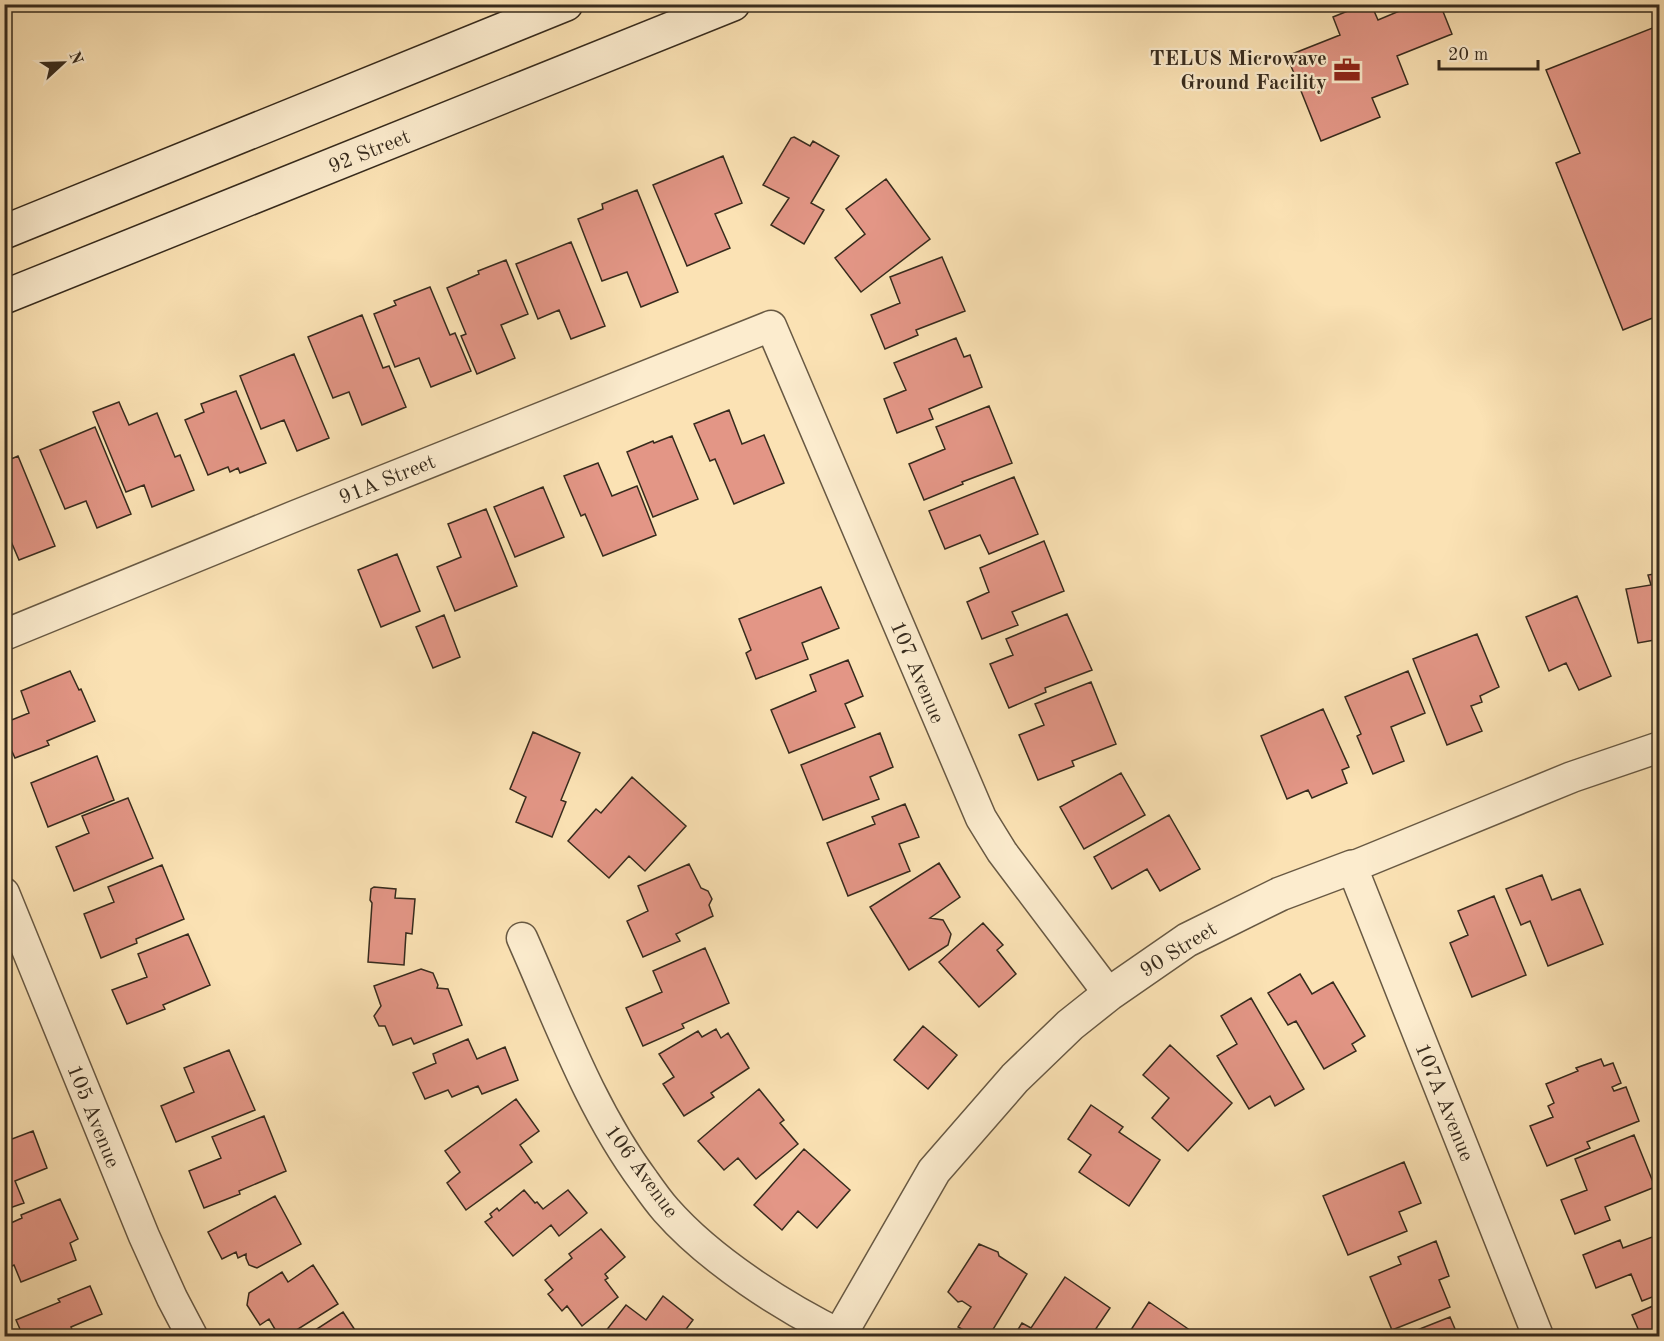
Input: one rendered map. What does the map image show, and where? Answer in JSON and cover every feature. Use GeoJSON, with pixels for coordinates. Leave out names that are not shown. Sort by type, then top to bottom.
{"type":"FeatureCollection","features":[{"type":"Feature","properties":{"kind":"main road"},"geometry":{"type":"LineString","coordinates":[[4,232],[566,4]]}},
{"type":"Feature","properties":{"kind":"main road","name":"92 Street"},"geometry":{"type":"LineString","coordinates":[[4,297],[733,4]]}},
{"type":"Feature","properties":{"kind":"main road","name":"90 Street"},"geometry":{"type":"LineString","coordinates":[[840,1336],[934,1172],[965,1133],[1035,1057],[1070,1024],[1187,940],[1280,894],[1352,867]]}},
{"type":"Feature","properties":{"kind":"street","name":"91A Street"},"geometry":{"type":"LineString","coordinates":[[4,635],[771,326]]}},
{"type":"Feature","properties":{"kind":"street","name":"107 Avenue"},"geometry":{"type":"LineString","coordinates":[[771,326],[981,818],[1002,852],[1109,994]]}},
{"type":"Feature","properties":{"kind":"street","name":"90 Street"},"geometry":{"type":"LineString","coordinates":[[1352,867],[1572,777],[1659,747]]}},
{"type":"Feature","properties":{"kind":"street","name":"107A Avenue"},"geometry":{"type":"LineString","coordinates":[[1352,867],[1538,1336]]}},
{"type":"Feature","properties":{"kind":"street","name":"105 Avenue"},"geometry":{"type":"LineString","coordinates":[[4,892],[144,1236],[192,1336]]}},
{"type":"Feature","properties":{"kind":"street","name":"106 Avenue"},"geometry":{"type":"LineString","coordinates":[[522,938],[597,1107],[629,1161],[666,1210],[715,1255],[771,1295],[840,1336]]}},
{"type":"Feature","properties":{"kind":"building","name":"TELUS Microwave Ground Facility"},"geometry":{"type":"Polygon","coordinates":[[[1365,4],[1371,4],[1378,20],[1416,4],[1440,4],[1452,34],[1397,56],[1408,84],[1372,98],[1380,117],[1321,141],[1287,56],[1340,35],[1333,17],[1365,4]]]}},
{"type":"Feature","properties":{"kind":"building"},"geometry":{"type":"Polygon","coordinates":[[[1660,25],[1660,315],[1623,330],[1556,163],[1580,153],[1546,70],[1660,25]]]}},
{"type":"Feature","properties":{"kind":"building"},"geometry":{"type":"Polygon","coordinates":[[[794,137],[810,146],[813,141],[839,156],[811,203],[824,210],[804,244],[771,225],[789,198],[763,185],[791,138],[794,137]]]}},
{"type":"Feature","properties":{"kind":"building"},"geometry":{"type":"Polygon","coordinates":[[[723,156],[742,203],[715,214],[730,248],[687,266],[653,185],[723,156]]]}},
{"type":"Feature","properties":{"kind":"building"},"geometry":{"type":"Polygon","coordinates":[[[886,179],[930,239],[861,292],[835,258],[865,234],[846,209],[886,179]]]}},
{"type":"Feature","properties":{"kind":"building"},"geometry":{"type":"Polygon","coordinates":[[[637,190],[678,292],[641,307],[627,272],[602,281],[578,219],[603,209],[602,204],[637,190]]]}},
{"type":"Feature","properties":{"kind":"building"},"geometry":{"type":"Polygon","coordinates":[[[571,242],[605,326],[571,339],[559,310],[538,319],[516,264],[571,242]]]}},
{"type":"Feature","properties":{"kind":"building"},"geometry":{"type":"Polygon","coordinates":[[[942,257],[965,311],[916,330],[918,335],[885,349],[871,315],[900,303],[890,277],[942,257]]]}},
{"type":"Feature","properties":{"kind":"building"},"geometry":{"type":"Polygon","coordinates":[[[506,260],[528,314],[501,325],[515,358],[477,374],[461,336],[466,334],[447,288],[479,274],[478,271],[506,260]]]}},
{"type":"Feature","properties":{"kind":"building"},"geometry":{"type":"Polygon","coordinates":[[[430,287],[450,335],[455,333],[471,371],[431,387],[419,358],[395,367],[374,314],[396,305],[394,301],[430,287]]]}},
{"type":"Feature","properties":{"kind":"building"},"geometry":{"type":"Polygon","coordinates":[[[362,315],[383,368],[389,366],[406,407],[362,425],[349,392],[333,398],[308,337],[362,315]]]}},
{"type":"Feature","properties":{"kind":"building"},"geometry":{"type":"Polygon","coordinates":[[[956,338],[964,357],[970,355],[982,387],[929,409],[933,419],[897,433],[884,399],[906,390],[894,363],[956,338]]]}},
{"type":"Feature","properties":{"kind":"building"},"geometry":{"type":"Polygon","coordinates":[[[294,354],[329,438],[297,451],[284,420],[261,429],[240,376],[294,354]]]}},
{"type":"Feature","properties":{"kind":"building"},"geometry":{"type":"Polygon","coordinates":[[[236,391],[266,463],[240,473],[238,468],[230,472],[228,467],[208,475],[185,420],[204,412],[201,404],[236,391]]]}},
{"type":"Feature","properties":{"kind":"building"},"geometry":{"type":"Polygon","coordinates":[[[119,402],[129,425],[157,413],[175,457],[180,455],[194,490],[152,507],[144,485],[126,492],[93,412],[119,402]]]}},
{"type":"Feature","properties":{"kind":"building"},"geometry":{"type":"Polygon","coordinates":[[[989,406],[1012,463],[962,482],[963,484],[924,500],[909,464],[945,449],[936,427],[989,406]]]}},
{"type":"Feature","properties":{"kind":"building"},"geometry":{"type":"Polygon","coordinates":[[[729,410],[742,444],[764,435],[784,483],[734,504],[715,459],[710,461],[694,424],[729,410]]]}},
{"type":"Feature","properties":{"kind":"building"},"geometry":{"type":"Polygon","coordinates":[[[95,427],[131,514],[97,528],[86,501],[65,509],[40,450],[95,427]]]}},
{"type":"Feature","properties":{"kind":"building"},"geometry":{"type":"Polygon","coordinates":[[[672,436],[698,499],[653,517],[627,452],[672,436]]]}},
{"type":"Feature","properties":{"kind":"building"},"geometry":{"type":"Polygon","coordinates":[[[18,456],[55,546],[19,560],[4,525],[4,462],[18,456]]]}},
{"type":"Feature","properties":{"kind":"building"},"geometry":{"type":"Polygon","coordinates":[[[598,463],[612,496],[637,486],[656,535],[603,556],[585,514],[581,516],[564,476],[598,463]]]}},
{"type":"Feature","properties":{"kind":"building"},"geometry":{"type":"Polygon","coordinates":[[[1014,477],[1038,534],[989,554],[980,535],[945,549],[929,511],[1014,477]]]}},
{"type":"Feature","properties":{"kind":"building"},"geometry":{"type":"Polygon","coordinates":[[[543,487],[564,537],[515,557],[494,507],[543,487]]]}},
{"type":"Feature","properties":{"kind":"building"},"geometry":{"type":"Polygon","coordinates":[[[486,509],[517,586],[455,611],[437,567],[461,557],[448,524],[486,509]]]}},
{"type":"Feature","properties":{"kind":"building"},"geometry":{"type":"Polygon","coordinates":[[[1044,541],[1064,591],[1012,612],[1018,625],[982,639],[967,602],[989,592],[980,568],[1044,541]]]}},
{"type":"Feature","properties":{"kind":"building"},"geometry":{"type":"Polygon","coordinates":[[[397,554],[420,611],[381,627],[358,570],[397,554]]]}},
{"type":"Feature","properties":{"kind":"building"},"geometry":{"type":"Polygon","coordinates":[[[1660,573],[1660,639],[1638,643],[1626,589],[1651,585],[1648,575],[1660,573]]]}},
{"type":"Feature","properties":{"kind":"building"},"geometry":{"type":"Polygon","coordinates":[[[821,587],[839,628],[802,643],[808,659],[756,679],[746,653],[751,650],[739,619],[821,587]]]}},
{"type":"Feature","properties":{"kind":"building"},"geometry":{"type":"Polygon","coordinates":[[[1577,596],[1611,676],[1579,690],[1566,663],[1549,671],[1526,617],[1577,596]]]}},
{"type":"Feature","properties":{"kind":"building"},"geometry":{"type":"Polygon","coordinates":[[[1067,614],[1092,670],[1045,688],[1046,692],[1009,708],[990,664],[1013,655],[1006,639],[1067,614]]]}},
{"type":"Feature","properties":{"kind":"building"},"geometry":{"type":"Polygon","coordinates":[[[444,615],[460,657],[433,668],[416,627],[444,615]]]}},
{"type":"Feature","properties":{"kind":"building"},"geometry":{"type":"Polygon","coordinates":[[[1477,634],[1499,687],[1480,696],[1482,702],[1471,706],[1482,731],[1447,745],[1413,659],[1477,634]]]}},
{"type":"Feature","properties":{"kind":"building"},"geometry":{"type":"Polygon","coordinates":[[[848,660],[863,696],[845,704],[855,727],[789,753],[771,710],[816,691],[810,675],[848,660]]]}},
{"type":"Feature","properties":{"kind":"building"},"geometry":{"type":"Polygon","coordinates":[[[70,671],[95,721],[47,741],[49,745],[15,758],[4,734],[4,723],[29,713],[21,691],[70,671]]]}},
{"type":"Feature","properties":{"kind":"building"},"geometry":{"type":"Polygon","coordinates":[[[1408,671],[1425,713],[1391,727],[1404,761],[1373,774],[1357,736],[1361,734],[1345,697],[1408,671]]]}},
{"type":"Feature","properties":{"kind":"building"},"geometry":{"type":"Polygon","coordinates":[[[1091,682],[1116,744],[1072,761],[1074,766],[1038,780],[1019,735],[1044,725],[1035,704],[1091,682]]]}},
{"type":"Feature","properties":{"kind":"building"},"geometry":{"type":"Polygon","coordinates":[[[1323,709],[1349,767],[1342,770],[1347,783],[1312,798],[1308,790],[1287,799],[1261,736],[1323,709]]]}},
{"type":"Feature","properties":{"kind":"building"},"geometry":{"type":"Polygon","coordinates":[[[533,732],[580,753],[561,800],[566,802],[552,837],[516,822],[526,797],[510,789],[533,732]]]}},
{"type":"Feature","properties":{"kind":"building"},"geometry":{"type":"Polygon","coordinates":[[[880,733],[893,767],[870,777],[879,799],[823,820],[801,765],[880,733]]]}},
{"type":"Feature","properties":{"kind":"building"},"geometry":{"type":"Polygon","coordinates":[[[97,756],[114,800],[48,827],[31,783],[97,756]]]}},
{"type":"Feature","properties":{"kind":"building"},"geometry":{"type":"Polygon","coordinates":[[[1121,773],[1145,815],[1084,849],[1060,807],[1121,773]]]}},
{"type":"Feature","properties":{"kind":"building"},"geometry":{"type":"Polygon","coordinates":[[[632,777],[686,826],[645,871],[629,856],[609,878],[568,841],[596,809],[601,813],[632,777]]]}},
{"type":"Feature","properties":{"kind":"building"},"geometry":{"type":"Polygon","coordinates":[[[128,798],[153,858],[74,891],[56,847],[89,833],[82,816],[128,798]]]}},
{"type":"Feature","properties":{"kind":"building"},"geometry":{"type":"Polygon","coordinates":[[[905,804],[919,837],[899,844],[910,871],[848,896],[827,843],[875,824],[872,817],[905,804]]]}},
{"type":"Feature","properties":{"kind":"building"},"geometry":{"type":"Polygon","coordinates":[[[1169,815],[1200,869],[1160,891],[1147,869],[1112,889],[1094,857],[1169,815]]]}},
{"type":"Feature","properties":{"kind":"building"},"geometry":{"type":"Polygon","coordinates":[[[939,863],[960,897],[930,918],[943,920],[951,934],[948,945],[909,970],[870,907],[939,863]]]}},
{"type":"Feature","properties":{"kind":"building"},"geometry":{"type":"Polygon","coordinates":[[[689,864],[701,888],[708,891],[712,899],[709,905],[713,916],[676,934],[680,941],[643,957],[627,921],[648,911],[638,886],[689,864]]]}},
{"type":"Feature","properties":{"kind":"building"},"geometry":{"type":"Polygon","coordinates":[[[162,865],[184,919],[136,939],[137,943],[101,958],[84,914],[114,902],[108,887],[162,865]]]}},
{"type":"Feature","properties":{"kind":"building"},"geometry":{"type":"Polygon","coordinates":[[[1660,868],[1660,900],[1653,869],[1660,868]]]}},
{"type":"Feature","properties":{"kind":"building"},"geometry":{"type":"Polygon","coordinates":[[[1542,875],[1552,900],[1580,889],[1603,944],[1548,966],[1530,921],[1521,925],[1506,889],[1542,875]]]}},
{"type":"Feature","properties":{"kind":"building"},"geometry":{"type":"Polygon","coordinates":[[[374,887],[396,889],[395,898],[415,899],[412,934],[406,933],[404,965],[368,962],[372,903],[370,900],[371,889],[374,887]]]}},
{"type":"Feature","properties":{"kind":"building"},"geometry":{"type":"Polygon","coordinates":[[[1494,896],[1526,975],[1472,997],[1450,943],[1468,935],[1458,911],[1494,896]]]}},
{"type":"Feature","properties":{"kind":"building"},"geometry":{"type":"Polygon","coordinates":[[[983,923],[1003,945],[997,950],[1016,974],[979,1007],[939,962],[983,923]]]}},
{"type":"Feature","properties":{"kind":"building"},"geometry":{"type":"Polygon","coordinates":[[[188,934],[210,985],[163,1005],[165,1009],[127,1024],[112,990],[147,977],[138,954],[188,934]]]}},
{"type":"Feature","properties":{"kind":"building"},"geometry":{"type":"Polygon","coordinates":[[[705,948],[729,1003],[682,1024],[684,1028],[643,1046],[626,1008],[662,992],[653,971],[705,948]]]}},
{"type":"Feature","properties":{"kind":"building"},"geometry":{"type":"Polygon","coordinates":[[[421,969],[433,973],[437,988],[448,989],[462,1025],[414,1044],[411,1038],[393,1045],[385,1026],[379,1026],[374,1016],[381,1006],[374,986],[421,969]]]}},
{"type":"Feature","properties":{"kind":"building"},"geometry":{"type":"Polygon","coordinates":[[[1300,974],[1312,994],[1333,982],[1365,1036],[1352,1044],[1356,1051],[1324,1069],[1296,1021],[1288,1025],[1268,993],[1300,974]]]}},
{"type":"Feature","properties":{"kind":"building"},"geometry":{"type":"Polygon","coordinates":[[[1251,998],[1304,1089],[1275,1106],[1270,1096],[1249,1109],[1217,1056],[1237,1044],[1221,1016],[1251,998]]]}},
{"type":"Feature","properties":{"kind":"building"},"geometry":{"type":"Polygon","coordinates":[[[923,1026],[957,1055],[928,1089],[894,1060],[923,1026]]]}},
{"type":"Feature","properties":{"kind":"building"},"geometry":{"type":"Polygon","coordinates":[[[716,1029],[721,1038],[728,1033],[749,1068],[711,1093],[714,1097],[684,1116],[663,1084],[674,1077],[659,1054],[698,1031],[702,1037],[716,1029]]]}},
{"type":"Feature","properties":{"kind":"building"},"geometry":{"type":"Polygon","coordinates":[[[468,1039],[477,1059],[505,1047],[518,1080],[482,1094],[478,1086],[452,1097],[448,1090],[425,1099],[413,1073],[436,1063],[433,1054],[468,1039]]]}},
{"type":"Feature","properties":{"kind":"building"},"geometry":{"type":"Polygon","coordinates":[[[1170,1045],[1232,1103],[1188,1151],[1152,1118],[1169,1098],[1143,1075],[1170,1045]]]}},
{"type":"Feature","properties":{"kind":"building"},"geometry":{"type":"Polygon","coordinates":[[[229,1050],[255,1110],[176,1142],[161,1106],[194,1092],[184,1068],[229,1050]]]}},
{"type":"Feature","properties":{"kind":"building"},"geometry":{"type":"Polygon","coordinates":[[[1601,1059],[1604,1066],[1613,1063],[1621,1083],[1612,1087],[1614,1091],[1626,1087],[1639,1121],[1587,1142],[1590,1148],[1547,1166],[1530,1126],[1553,1117],[1548,1106],[1554,1103],[1546,1084],[1578,1071],[1576,1068],[1601,1059]]]}},
{"type":"Feature","properties":{"kind":"building"},"geometry":{"type":"Polygon","coordinates":[[[759,1089],[784,1120],[780,1123],[798,1144],[756,1179],[738,1158],[724,1170],[698,1141],[759,1089]]]}},
{"type":"Feature","properties":{"kind":"building"},"geometry":{"type":"Polygon","coordinates":[[[516,1099],[539,1131],[520,1145],[532,1162],[466,1210],[447,1183],[460,1172],[445,1151],[516,1099]]]}},
{"type":"Feature","properties":{"kind":"building"},"geometry":{"type":"Polygon","coordinates":[[[1091,1105],[1123,1127],[1119,1132],[1160,1160],[1129,1206],[1079,1172],[1091,1155],[1068,1139],[1091,1105]]]}},
{"type":"Feature","properties":{"kind":"building"},"geometry":{"type":"Polygon","coordinates":[[[264,1116],[286,1171],[239,1191],[240,1194],[204,1208],[189,1171],[221,1158],[212,1137],[264,1116]]]}},
{"type":"Feature","properties":{"kind":"building"},"geometry":{"type":"Polygon","coordinates":[[[33,1131],[47,1168],[15,1181],[24,1203],[4,1210],[4,1142],[33,1131]]]}},
{"type":"Feature","properties":{"kind":"building"},"geometry":{"type":"Polygon","coordinates":[[[1634,1135],[1655,1187],[1605,1207],[1610,1220],[1575,1234],[1561,1200],[1587,1190],[1575,1159],[1634,1135]]]}},
{"type":"Feature","properties":{"kind":"building"},"geometry":{"type":"Polygon","coordinates":[[[804,1149],[850,1190],[817,1228],[798,1211],[782,1230],[754,1205],[804,1149]]]}},
{"type":"Feature","properties":{"kind":"building"},"geometry":{"type":"Polygon","coordinates":[[[1404,1162],[1421,1203],[1399,1212],[1407,1231],[1348,1255],[1323,1196],[1404,1162]]]}},
{"type":"Feature","properties":{"kind":"building"},"geometry":{"type":"Polygon","coordinates":[[[524,1190],[543,1209],[568,1190],[587,1213],[559,1236],[551,1225],[513,1256],[485,1222],[492,1217],[490,1214],[497,1208],[499,1211],[524,1190]]]}},
{"type":"Feature","properties":{"kind":"building"},"geometry":{"type":"Polygon","coordinates":[[[275,1196],[301,1244],[257,1268],[249,1265],[246,1254],[238,1258],[236,1252],[222,1259],[208,1232],[275,1196]]]}},
{"type":"Feature","properties":{"kind":"building"},"geometry":{"type":"Polygon","coordinates":[[[60,1199],[78,1239],[70,1243],[76,1260],[21,1282],[14,1265],[6,1269],[4,1265],[4,1226],[22,1218],[21,1215],[60,1199]]]}},
{"type":"Feature","properties":{"kind":"building"},"geometry":{"type":"Polygon","coordinates":[[[601,1229],[625,1257],[605,1274],[608,1278],[605,1280],[618,1297],[582,1326],[567,1306],[562,1311],[548,1294],[553,1290],[545,1280],[572,1258],[569,1254],[601,1229]]]}},
{"type":"Feature","properties":{"kind":"building"},"geometry":{"type":"Polygon","coordinates":[[[1660,1234],[1660,1294],[1642,1301],[1631,1274],[1596,1288],[1583,1255],[1620,1240],[1623,1248],[1660,1234]]]}},
{"type":"Feature","properties":{"kind":"building"},"geometry":{"type":"Polygon","coordinates":[[[1436,1241],[1449,1276],[1439,1280],[1450,1307],[1392,1330],[1370,1277],[1401,1264],[1398,1257],[1436,1241]]]}},
{"type":"Feature","properties":{"kind":"building"},"geometry":{"type":"Polygon","coordinates":[[[979,1244],[998,1252],[999,1256],[1027,1274],[989,1336],[974,1336],[958,1327],[971,1307],[962,1301],[958,1302],[948,1292],[979,1244]]]}},
{"type":"Feature","properties":{"kind":"building"},"geometry":{"type":"Polygon","coordinates":[[[313,1265],[338,1304],[287,1336],[279,1336],[269,1319],[260,1325],[247,1305],[249,1293],[282,1272],[288,1282],[313,1265]]]}},
{"type":"Feature","properties":{"kind":"building"},"geometry":{"type":"Polygon","coordinates":[[[1065,1277],[1110,1308],[1091,1336],[1014,1336],[1022,1323],[1031,1328],[1065,1277]]]}},
{"type":"Feature","properties":{"kind":"building"},"geometry":{"type":"Polygon","coordinates":[[[90,1286],[102,1314],[71,1327],[73,1332],[78,1331],[80,1336],[23,1336],[16,1320],[60,1302],[58,1299],[90,1286]]]}},
{"type":"Feature","properties":{"kind":"building"},"geometry":{"type":"Polygon","coordinates":[[[663,1296],[693,1320],[681,1336],[602,1336],[626,1305],[646,1320],[663,1296]]]}},
{"type":"Feature","properties":{"kind":"building"},"geometry":{"type":"Polygon","coordinates":[[[1149,1302],[1197,1335],[1127,1336],[1149,1302]]]}},
{"type":"Feature","properties":{"kind":"building"},"geometry":{"type":"Polygon","coordinates":[[[1660,1303],[1660,1336],[1626,1336],[1639,1331],[1632,1315],[1660,1303]]]}},
{"type":"Feature","properties":{"kind":"building"},"geometry":{"type":"Polygon","coordinates":[[[343,1312],[359,1336],[306,1336],[343,1312]]]}},
{"type":"Feature","properties":{"kind":"building"},"geometry":{"type":"Polygon","coordinates":[[[1450,1317],[1458,1336],[1402,1336],[1450,1317]]]}},
{"type":"Feature","properties":{"kind":"place","name":"TELUS Microwave Ground Facility"},"geometry":{"type":"Point","coordinates":[1347,70]}}]}
